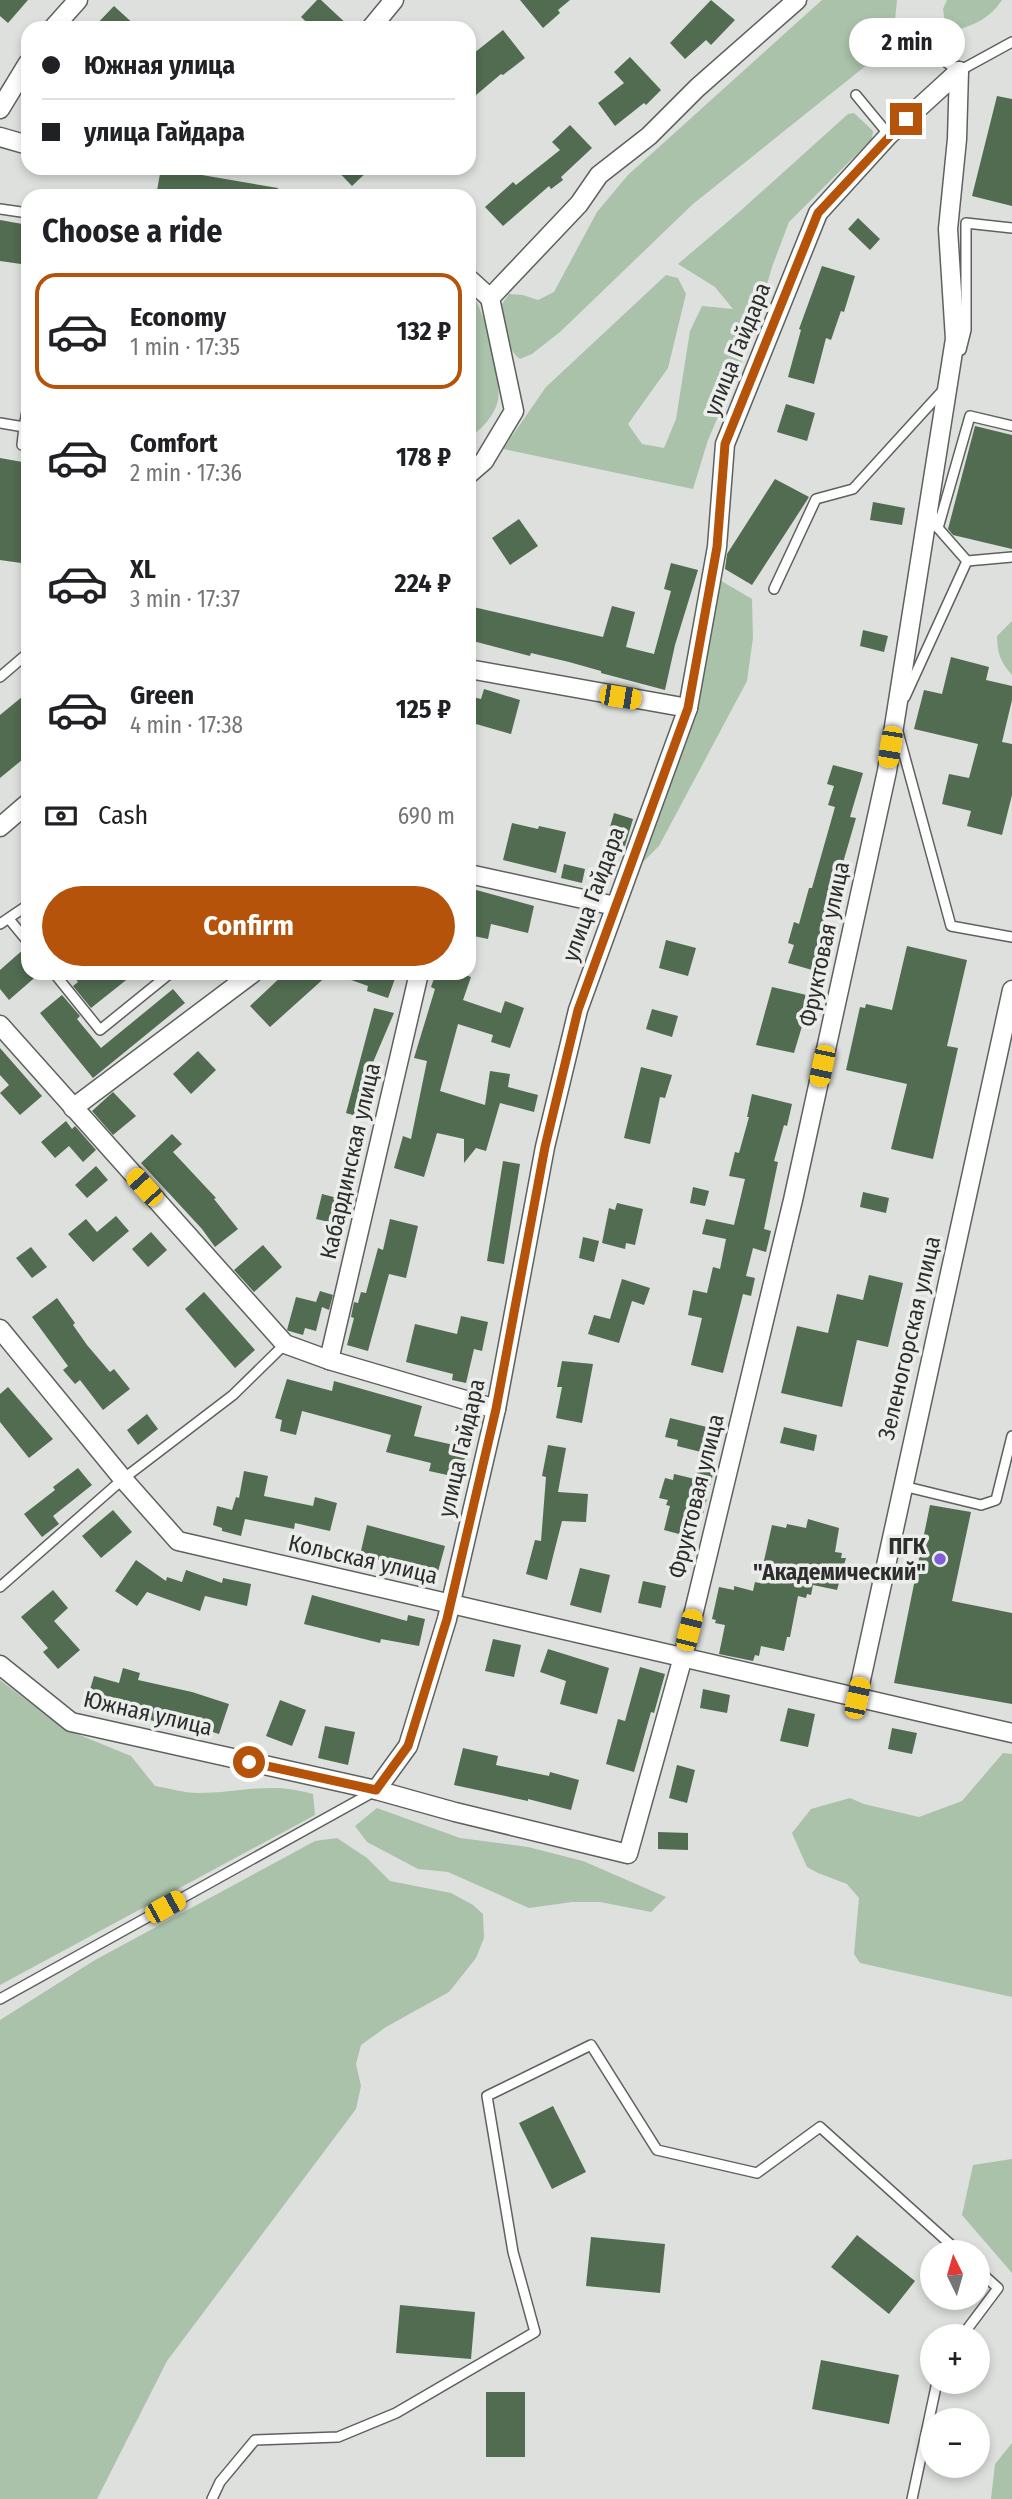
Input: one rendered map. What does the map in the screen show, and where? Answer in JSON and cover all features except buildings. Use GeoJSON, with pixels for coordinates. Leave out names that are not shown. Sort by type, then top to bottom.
{"type":"FeatureCollection","features":[{"type":"Feature","properties":{"kind":"street"},"geometry":{"type":"LineString","coordinates":[[59,21],[78,0]]}},
{"type":"Feature","properties":{"kind":"street"},"geometry":{"type":"LineString","coordinates":[[377,21],[394,0]]}},
{"type":"Feature","properties":{"kind":"street"},"geometry":{"type":"LineString","coordinates":[[490,298],[579,204],[599,175],[649,136],[697,88],[797,0]]}},
{"type":"Feature","properties":{"kind":"street","name":"улица Гайдара"},"geometry":{"type":"LineString","coordinates":[[376,1790],[408,1746],[450,1605],[496,1409],[545,1147],[578,1010],[688,708],[717,547],[725,444],[818,213],[889,135],[959,71]]}},
{"type":"Feature","properties":{"kind":"street","name":"Фруктовая улица"},"geometry":{"type":"LineString","coordinates":[[628,1854],[683,1657],[793,1200],[887,771],[955,340],[948,229],[957,139],[959,71]]}},
{"type":"Feature","properties":{"kind":"street"},"geometry":{"type":"LineString","coordinates":[[0,109],[21,74]]}},
{"type":"Feature","properties":{"kind":"street"},"geometry":{"type":"LineString","coordinates":[[0,136],[21,143]]}},
{"type":"Feature","properties":{"kind":"street"},"geometry":{"type":"LineString","coordinates":[[476,285],[490,298],[514,411],[484,461],[476,468]]}},
{"type":"Feature","properties":{"kind":"street"},"geometry":{"type":"LineString","coordinates":[[476,670],[688,708]]}},
{"type":"Feature","properties":{"kind":"street"},"geometry":{"type":"LineString","coordinates":[[0,827],[21,809]]}},
{"type":"Feature","properties":{"kind":"street"},"geometry":{"type":"LineString","coordinates":[[476,876],[615,906]]}},
{"type":"Feature","properties":{"kind":"street"},"geometry":{"type":"LineString","coordinates":[[73,1108],[244,980]]}},
{"type":"Feature","properties":{"kind":"street","name":"Кабардинская улица"},"geometry":{"type":"LineString","coordinates":[[329,1360],[417,980]]}},
{"type":"Feature","properties":{"kind":"street","name":"Зеленогорская улица"},"geometry":{"type":"LineString","coordinates":[[857,1698],[1012,990]]}},
{"type":"Feature","properties":{"kind":"street"},"geometry":{"type":"LineString","coordinates":[[0,1024],[285,1344],[329,1360],[496,1409]]}},
{"type":"Feature","properties":{"kind":"street","name":"Кольская улица"},"geometry":{"type":"LineString","coordinates":[[0,1329],[178,1541],[1012,1733]]}},
{"type":"Feature","properties":{"kind":"street","name":"Южная улица"},"geometry":{"type":"LineString","coordinates":[[0,1665],[71,1722],[376,1790],[454,1812],[628,1854]]}},
{"type":"Feature","properties":{"kind":"lane"},"geometry":{"type":"LineString","coordinates":[[918,43],[959,71],[1012,42]]}},
{"type":"Feature","properties":{"kind":"lane"},"geometry":{"type":"LineString","coordinates":[[856,95],[889,135]]}},
{"type":"Feature","properties":{"kind":"lane"},"geometry":{"type":"LineString","coordinates":[[0,209],[21,213]]}},
{"type":"Feature","properties":{"kind":"lane"},"geometry":{"type":"LineString","coordinates":[[1012,228],[966,223],[965,330],[929,505],[938,528],[957,553],[967,561],[1012,558]]}},
{"type":"Feature","properties":{"kind":"lane"},"geometry":{"type":"LineString","coordinates":[[774,589],[816,499],[853,489],[948,384]]}},
{"type":"Feature","properties":{"kind":"lane"},"geometry":{"type":"LineString","coordinates":[[938,528],[970,416],[1012,426]]}},
{"type":"Feature","properties":{"kind":"lane"},"geometry":{"type":"LineString","coordinates":[[0,423],[21,426]]}},
{"type":"Feature","properties":{"kind":"lane"},"geometry":{"type":"LineString","coordinates":[[967,561],[894,722],[951,926],[1012,937]]}},
{"type":"Feature","properties":{"kind":"lane"},"geometry":{"type":"LineString","coordinates":[[0,677],[21,659]]}},
{"type":"Feature","properties":{"kind":"lane"},"geometry":{"type":"LineString","coordinates":[[0,924],[21,910]]}},
{"type":"Feature","properties":{"kind":"lane"},"geometry":{"type":"LineString","coordinates":[[9,919],[21,934]]}},
{"type":"Feature","properties":{"kind":"lane"},"geometry":{"type":"LineString","coordinates":[[60,980],[100,1030],[162,980]]}},
{"type":"Feature","properties":{"kind":"lane"},"geometry":{"type":"LineString","coordinates":[[0,1587],[124,1479],[233,1395],[285,1344]]}},
{"type":"Feature","properties":{"kind":"lane"},"geometry":{"type":"LineString","coordinates":[[902,1485],[981,1506],[996,1500],[1012,1436]]}},
{"type":"Feature","properties":{"kind":"lane"},"geometry":{"type":"LineString","coordinates":[[0,1999],[376,1790]]}},
{"type":"Feature","properties":{"kind":"lane"},"geometry":{"type":"LineString","coordinates":[[212,2499],[220,2482],[255,2440],[338,2437],[396,2413],[535,2332],[513,2252],[487,2096],[591,2045],[657,2150],[757,2174],[820,2127],[946,2240]]}},
{"type":"Feature","properties":{"kind":"lane"},"geometry":{"type":"LineString","coordinates":[[990,2280],[998,2287],[990,2298]]}},
{"type":"Feature","properties":{"kind":"lane"},"geometry":{"type":"LineString","coordinates":[[912,2499],[934,2394]]}},
{"type":"Feature","properties":{"kind":"green space"},"geometry":{"type":"Polygon","coordinates":[[[822,0],[897,0],[894,31],[883,52],[693,204],[560,332],[532,354],[520,359],[508,342],[504,326],[502,304],[509,294],[538,300],[554,292],[597,212],[628,175],[822,0]]]}},
{"type":"Feature","properties":{"kind":"green space"},"geometry":{"type":"Polygon","coordinates":[[[947,0],[1002,0],[982,20],[955,30],[945,23],[943,9],[947,0]]]}},
{"type":"Feature","properties":{"kind":"green space"},"geometry":{"type":"Polygon","coordinates":[[[854,113],[873,131],[872,139],[789,222],[772,267],[749,345],[708,440],[693,489],[503,449],[546,387],[666,275],[678,278],[686,294],[668,368],[628,424],[642,444],[664,448],[676,419],[690,331],[702,306],[733,309],[715,287],[678,264],[848,114],[854,113]]]}},
{"type":"Feature","properties":{"kind":"green space"},"geometry":{"type":"Polygon","coordinates":[[[476,301],[495,359],[499,389],[496,406],[476,432],[476,301]]]}},
{"type":"Feature","properties":{"kind":"green space"},"geometry":{"type":"Polygon","coordinates":[[[718,579],[752,599],[753,638],[747,681],[659,846],[639,866],[718,579]]]}},
{"type":"Feature","properties":{"kind":"green space"},"geometry":{"type":"Polygon","coordinates":[[[1012,621],[1012,675],[1000,657],[997,636],[1012,621]]]}},
{"type":"Feature","properties":{"kind":"green space"},"geometry":{"type":"Polygon","coordinates":[[[0,1680],[65,1729],[131,1756],[155,1786],[198,1793],[269,1788],[297,1790],[313,1794],[315,1815],[0,1985],[0,1680]]]}},
{"type":"Feature","properties":{"kind":"green space"},"geometry":{"type":"Polygon","coordinates":[[[1003,1753],[1012,1754],[1012,1997],[860,1963],[854,1954],[859,1898],[847,1884],[807,1867],[792,1833],[811,1809],[850,1798],[919,1817],[962,1801],[1003,1753]]]}},
{"type":"Feature","properties":{"kind":"green space"},"geometry":{"type":"Polygon","coordinates":[[[377,1808],[460,1838],[528,1847],[583,1861],[666,1897],[651,1912],[600,1902],[572,1902],[529,1908],[448,1872],[418,1869],[367,1842],[355,1826],[377,1808]]]}},
{"type":"Feature","properties":{"kind":"green space"},"geometry":{"type":"Polygon","coordinates":[[[337,1838],[367,1858],[390,1881],[451,1893],[473,1905],[483,1914],[484,1938],[476,1958],[449,1992],[386,2027],[361,2045],[356,2064],[361,2086],[356,2109],[167,2361],[97,2499],[0,2499],[0,2020],[95,1960],[315,1841],[337,1838]]]}},
{"type":"Feature","properties":{"kind":"green space"},"geometry":{"type":"Polygon","coordinates":[[[1012,2159],[1012,2273],[990,2247],[990,2240],[984,2240],[962,2215],[973,2165],[1012,2159]]]}},
{"type":"Feature","properties":{"kind":"green space"},"geometry":{"type":"Polygon","coordinates":[[[1012,2443],[1012,2499],[991,2499],[995,2464],[1012,2443]]]}},
{"type":"Feature","properties":{"kind":"place","name":"ПГК \"Академический\""},"geometry":{"type":"Point","coordinates":[940,1559]}},
{"type":"Feature","properties":{"kind":"route"},"geometry":{"type":"LineString","coordinates":[[249,1762],[376,1790],[408,1746],[447,1619],[496,1409],[545,1147],[578,1010],[688,708],[717,547],[725,444],[818,213],[906,119]]}}]}
